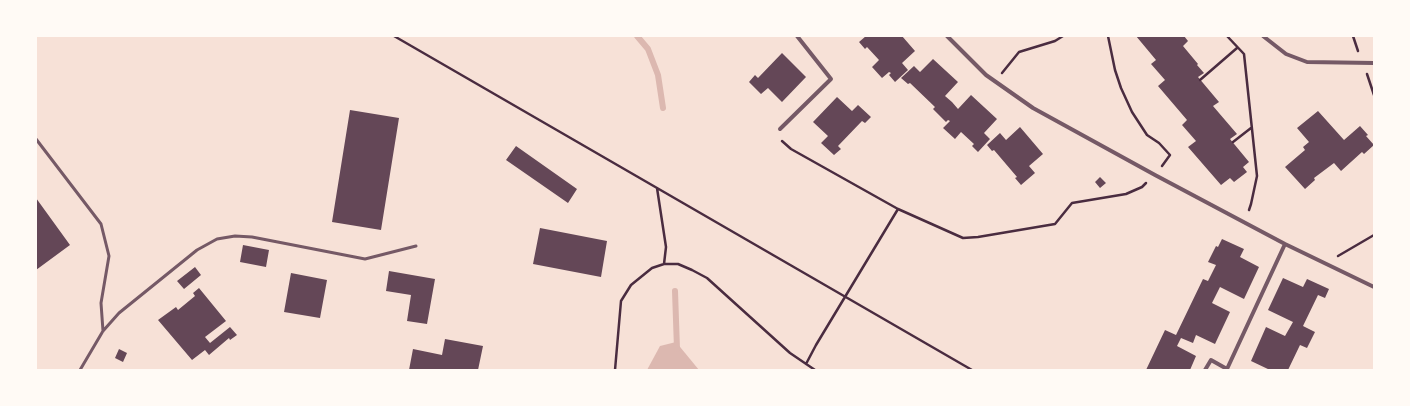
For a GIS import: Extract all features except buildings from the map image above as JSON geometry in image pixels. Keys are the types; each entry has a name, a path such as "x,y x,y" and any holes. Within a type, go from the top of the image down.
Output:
{"street":[{"path":"780,129 831,79 797,36"},
{"path":"947,36 986,74 1033,108 1155,176 1285,244 1374,287"},
{"path":"1263,36 1286,54 1308,62 1374,63"},
{"path":"1205,370 1211,360 1229,369 1285,244"}],"lane":[{"path":"36,139 101,224 109,256 101,303 103,331"},
{"path":"80,370 103,331 119,313 197,250 217,239 235,236 252,237 365,259 416,246"}],"path":[{"path":"394,36 972,370"},
{"path":"996,81 1019,52 1043,46 1063,36"},
{"path":"780,129 780,140 791,149 898,209 963,238 978,237 1055,224 1072,203 1126,194 1142,187 1155,176 1170,155 1159,143 1147,135 1132,112 1117,76 1108,36"},
{"path":"1227,36 1244,54 1257,176 1251,204 1244,222"},
{"path":"1200,80 1237,48"},
{"path":"1233,142 1252,128"},
{"path":"657,188 666,247 664,264"},
{"path":"806,364 898,209"},
{"path":"1326,264 1374,235"},
{"path":"615,370 621,301 631,285 652,268 664,264 678,264 707,278 790,354 815,370"}],"shaded area":[{"path":"676,342 699,370 647,370 660,346"}],"waterway":[{"path":"637,36 648,49 658,75 663,108"},
{"path":"675,291 677,349"}]}
